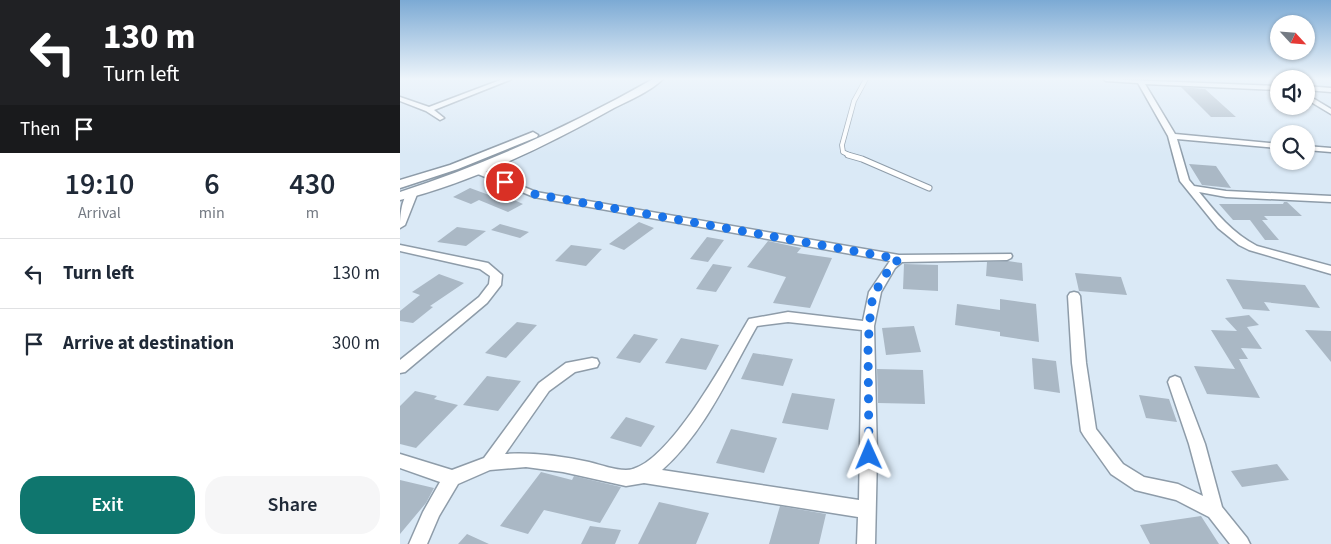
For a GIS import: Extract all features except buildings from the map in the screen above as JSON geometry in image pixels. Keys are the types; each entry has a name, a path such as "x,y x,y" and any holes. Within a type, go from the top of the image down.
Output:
{"main road":[{"path":"400,184 454,167 539,133 595,104"},
{"path":"400,196 476,170 548,140 615,104"}],"street":[{"path":"416,104 429,109 440,118"},
{"path":"429,109 441,104"},
{"path":"1154,104 1172,136 1180,167 1186,181 1222,226 1243,243 1253,248 1331,270"},
{"path":"1319,104 1331,112"},
{"path":"1172,136 1270,145"},
{"path":"1315,149 1331,150"},
{"path":"476,170 534,194 899,259 1007,256"},
{"path":"1192,188 1232,194 1331,199"},
{"path":"400,225 413,192"},
{"path":"400,248 484,266 496,275 495,286 483,300 400,368"},
{"path":"866,544 869,455 868,326 875,292 891,266 899,259"},
{"path":"1074,296 1079,363 1089,431 1117,469 1141,484 1178,492 1215,511"},
{"path":"644,475 666,456 699,415 752,322 788,317 868,326"},
{"path":"490,463 544,387 571,367 592,363"},
{"path":"1174,382 1196,444 1215,511 1241,544"},
{"path":"418,544 427,519 441,493 452,478 490,463 526,460 563,464 626,478 644,475 866,510"},
{"path":"400,461 452,478"}],"lane":[{"path":"853,104 842,145 843,152 929,188"}],"route":[{"path":"505,182 534,194 659,214 899,259 891,266 875,292 871,305 868,326 869,455"}]}
